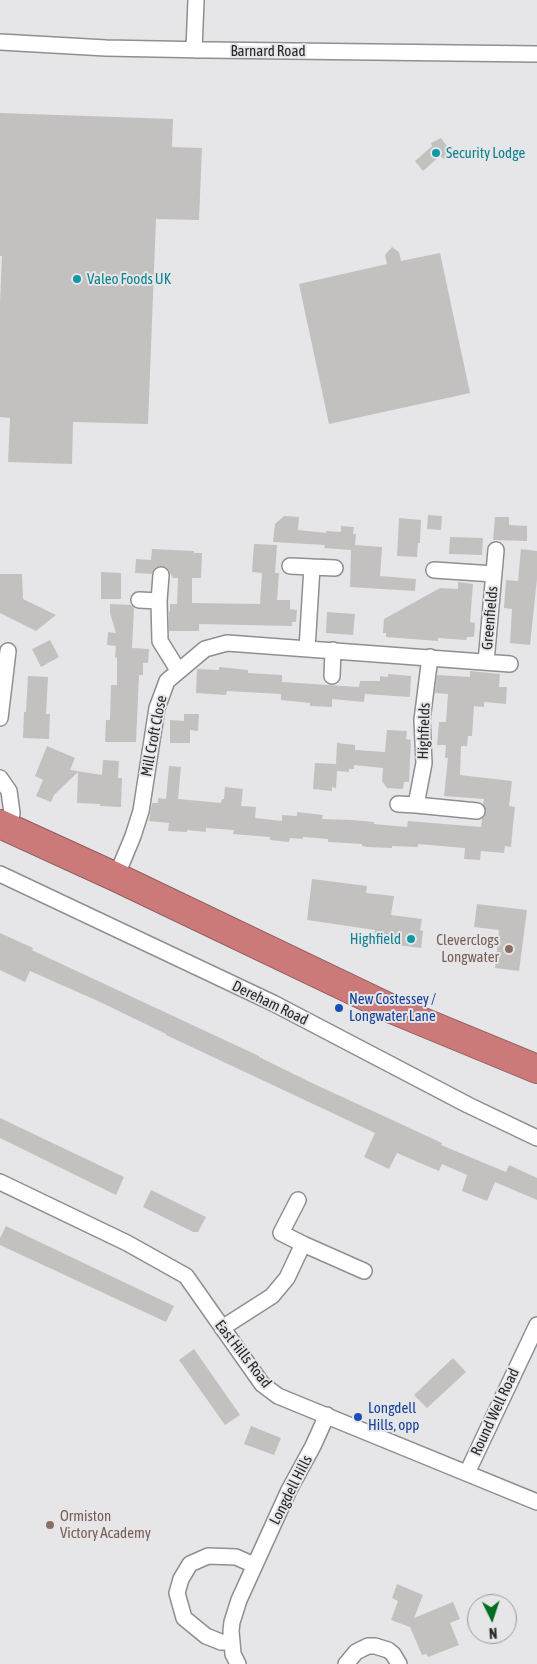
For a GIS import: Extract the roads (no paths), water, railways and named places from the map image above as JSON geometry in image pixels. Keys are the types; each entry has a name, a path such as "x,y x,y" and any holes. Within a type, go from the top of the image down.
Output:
{"highway":[{"path":"4,826 116,877 394,1010 537,1069"}],"street":[{"path":"194,50 196,0"},
{"name":"Barnard Road","path":"0,42 106,48 194,50 537,54"},
{"name":"Greenfields","path":"486,662 496,550"},
{"path":"290,566 335,568"},
{"path":"307,649 312,567"},
{"name":"Greenfields","path":"434,570 494,574"},
{"path":"161,575 159,601 160,641 178,670"},
{"path":"139,600 159,601"},
{"name":"Mill Croft Close","path":"116,877 133,836 140,811 157,708 167,680 205,649 227,643 510,664"},
{"path":"332,676 333,650"},
{"path":"0,718 8,651"},
{"name":"Highfields","path":"416,805 424,763 422,720 430,657"},
{"path":"0,778 9,791 12,813 4,826"},
{"path":"398,804 477,810"},
{"name":"Dereham Road","path":"0,874 273,1003 468,1105 537,1138"},
{"name":"East Hills Road","path":"0,1182 127,1243 186,1276 262,1384 278,1396 537,1502"},
{"path":"298,1200 281,1234 364,1271"},
{"path":"222,1328 272,1296 287,1278 303,1244"},
{"name":"Round Well Road","path":"467,1473 537,1325"},
{"name":"Longdell Hills","path":"238,1664 233,1654 232,1622 238,1600 289,1490 313,1446 327,1415"},
{"path":"232,1642 221,1642 206,1636 184,1618 178,1593 181,1579 190,1564 208,1556 236,1557 254,1565"},
{"path":"346,1664 356,1652 368,1646 388,1650 399,1664"}],"place":[{"name":"Security Lodge","path":"436,153"},
{"name":"Valeo Foods UK","path":"77,279"},
{"name":"Highfield","path":"411,939"},
{"name":"Cleverclogs Longwater","path":"509,949"},
{"name":"New Costessey / Longwater Lane","path":"339,1008"},
{"name":"Longdell Hills, opp","path":"358,1417"},
{"name":"Ormiston Victory Academy","path":"50,1525"}]}
